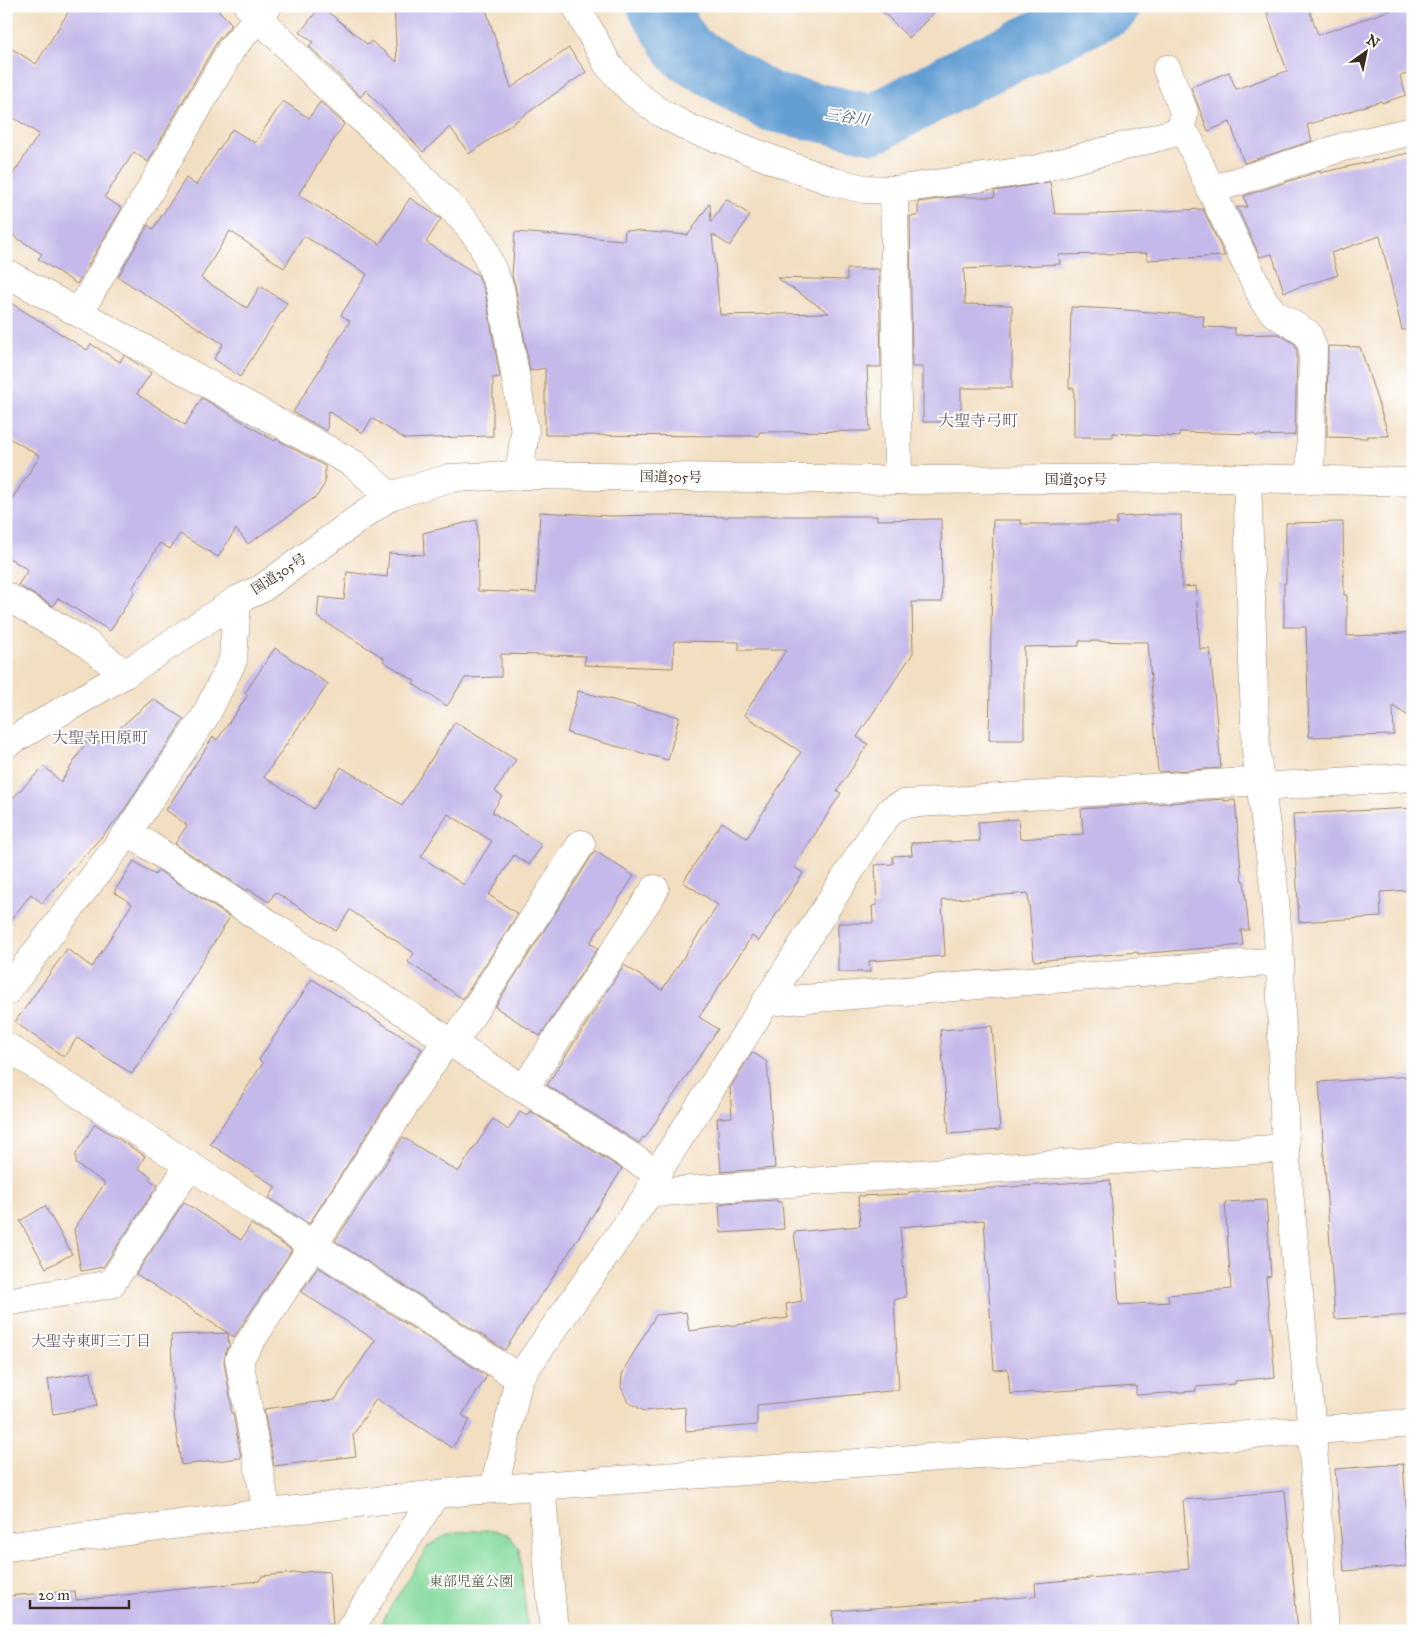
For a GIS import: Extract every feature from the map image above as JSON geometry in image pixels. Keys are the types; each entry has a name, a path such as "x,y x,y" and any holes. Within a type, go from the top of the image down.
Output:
{"main road":[{"path":"576,6 608,64 633,92 661,113 693,130 834,182 864,189 894,190 1038,169 1181,132"},
{"path":"79,313 232,48 258,10 322,82 400,154 466,223 481,242 500,288 524,432 519,475"},
{"path":"1167,69 1184,112 1181,132"},
{"path":"1211,190 1343,147 1413,131"},
{"path":"1181,132 1188,138 1264,301 1274,313 1308,334 1313,348 1310,480"},
{"path":"894,190 898,480"},
{"path":"6,273 354,464 390,496"},
{"name":"国道305号","path":"6,744 125,674 237,600 261,589 390,496 449,478 519,475 898,480 1247,478 1413,482"},
{"path":"1247,478 1256,752 1273,878 1280,961 1285,1148 1312,1431 1325,1631"},
{"path":"6,596 86,643 125,674"},
{"path":"6,992 128,832 206,715 233,660 237,600"},
{"path":"494,1489 519,1378 653,1183 766,1002 882,821 891,810 904,804 1413,777"},
{"path":"128,832 524,1089 653,1183 1285,1148"},
{"path":"267,1513 239,1359 581,844"},
{"path":"524,1089 655,889"},
{"path":"766,1002 1280,961"},
{"path":"6,1046 519,1378"},
{"path":"6,1302 111,1284 189,1166"},
{"path":"6,1547 267,1513 494,1489 1413,1423"},
{"path":"541,1486 554,1631"},
{"path":"349,1631 435,1495"}],"green space":[{"name":"東部児童公園","path":"495,1530 509,1535 519,1548 528,1631 376,1631 428,1546 456,1532"}],"building":[{"path":"72,6 214,6 232,24 218,40 148,162 134,152 105,196 105,198 122,208 77,284 38,259 42,254 6,231 6,185 39,134 6,113 6,45 36,64"},
{"path":"321,6 368,45 371,41 397,62 394,6 485,6 511,88 569,48 586,72 469,154 450,127 423,152 366,90 361,97 309,46 313,42 300,32"},
{"path":"877,6 941,6 909,38"},
{"path":"1287,6 1308,6 1318,35 1402,6 1413,6 1413,72 1400,76 1406,95 1382,103 1381,101 1307,125 1312,141 1244,163 1230,122 1208,131 1191,87 1229,72 1236,89 1287,71 1267,13"},
{"path":"283,101 309,118 320,102 344,124 298,195 380,244 410,198 441,219 426,242 478,275 485,292 500,377 493,378 493,436 405,439 372,418 363,433 328,411 327,431 293,412 350,321 341,315 367,274 304,236 284,268 230,231 201,278 247,308 260,286 287,303 240,377 214,359 223,344 118,277 148,225 153,229 186,178 196,185 232,129 255,143"},
{"path":"1413,152 1413,329 1402,330 1380,236 1331,253 1338,275 1284,292 1272,254 1260,257 1237,207 1247,207 1244,196 1320,171 1320,173"},
{"path":"1050,182 1055,214 1106,214 1203,209 1225,256 1147,260 1147,253 1059,255 1060,264 964,269 965,304 1012,305 1012,388 961,388 961,422 923,422 923,367 912,367 910,216 918,216 918,202 953,197 995,197 994,191"},
{"path":"726,199 750,215 730,246 712,234 720,315 829,313 777,278 847,280 847,269 879,269 881,367 867,367 870,431 759,432 759,436 545,435 545,368 530,371 512,276 515,232 624,240 625,230 688,235 710,203 711,222"},
{"path":"6,300 87,350 91,344 120,362 124,355 151,373 137,394 185,425 202,398 275,441 276,439 325,466 325,483 317,496 248,544 236,529 218,557 180,534 170,549 160,543 132,589 135,591 110,631 58,598 53,606 18,585 28,570 6,556 6,508 40,456 6,436"},
{"path":"1071,307 1204,316 1203,327 1235,328 1235,335 1279,334 1295,344 1297,351 1295,435 1256,436 1254,434 1179,432 1179,437 1113,433 1113,437 1074,437 1074,388 1069,388"},
{"path":"1328,346 1360,347 1389,436 1367,436 1367,438 1327,437"},
{"path":"540,512 610,516 877,516 877,520 941,519 942,602 912,602 913,653 857,737 868,744 837,791 841,793 794,867 803,873 759,941 752,936 699,1017 718,1029 645,1138 643,1137 639,1143 547,1085 624,965 662,990 718,905 683,882 722,822 747,838 801,752 744,715 786,650 739,650 739,642 674,641 673,668 584,665 586,656 501,654 501,677 465,678 447,706 413,684 415,681 383,661 384,658 317,617 319,597 344,600 347,572 387,577 389,553 424,555 423,533 477,520 478,591 536,593"},
{"path":"1181,515 1182,587 1196,586 1200,649 1210,649 1221,768 1158,772 1148,642 1079,641 1079,646 1024,647 1024,740 989,740 993,520 1021,520 1021,524 1117,524 1117,517"},
{"path":"1343,522 1344,595 1347,595 1347,636 1413,632 1413,719 1393,706 1394,735 1309,737 1306,627 1284,627 1286,523"},
{"path":"275,648 328,684 264,777 314,809 341,767 402,805 455,722 516,760 495,791 502,796 492,812 542,845 529,865 514,855 489,895 518,914 463,999 408,962 414,953 350,910 336,931 275,892 269,902 248,889 247,891 175,844 187,825 166,810 213,737 217,740 248,695 245,693","holes":["448,814 492,841 464,885 421,857"]},
{"path":"578,691 679,717 668,760 567,733"},
{"path":"153,699 184,719 120,816 42,903 31,894 6,926 6,805 44,766 61,782 90,736 101,744"},
{"path":"1224,799 1224,801 1235,800 1242,881 1244,881 1249,930 1241,930 1243,945 1034,961 1028,893 942,900 945,956 869,961 870,972 838,972 838,923 873,923 872,906 877,905 875,865 893,864 893,856 912,855 911,843 980,841 978,822 1018,819 1020,839 1083,834 1081,809"},
{"path":"1413,808 1413,890 1380,892 1381,917 1299,922 1293,814"},
{"path":"595,851 634,876 590,943 598,948 540,1036 495,1007"},
{"path":"134,861 155,875 158,870 230,917 132,1074 77,1038 64,1057 15,1022 67,949 92,967 132,904 114,892"},
{"path":"312,979 422,1049 309,1224 269,1198 276,1187 210,1144 263,1063 259,1060"},
{"path":"992,1026 1000,1130 949,1134 940,1030"},
{"path":"752,1052 767,1062 775,1168 721,1172 717,1118 732,1117 730,1088"},
{"path":"1413,1076 1413,1315 1335,1319 1319,1082"},
{"path":"530,1111 622,1169 505,1350 335,1241 403,1137 458,1172 493,1119 508,1130 520,1112 527,1116"},
{"path":"95,1124 145,1156 138,1168 151,1177 149,1180 158,1185 103,1267 81,1271 74,1229 105,1183 76,1164 76,1154"},
{"path":"1110,1180 1119,1305 1169,1302 1168,1295 1231,1289 1225,1202 1266,1200 1271,1276 1266,1277 1275,1377 1235,1381 1235,1384 1196,1387 1196,1391 1136,1395 1136,1386 1010,1394 1008,1369 994,1370 984,1220 900,1227 906,1297 894,1300 899,1390 757,1405 757,1425 686,1431 685,1407 644,1411 628,1402 621,1387 622,1375 627,1364 656,1315 686,1312 689,1331 788,1318 786,1304 802,1301 794,1232 860,1226 858,1196"},
{"path":"777,1200 777,1202 782,1202 784,1229 721,1233 719,1205 723,1205 723,1203"},
{"path":"184,1202 241,1240 251,1224 292,1250 234,1337 136,1274"},
{"path":"45,1206 72,1254 46,1268 20,1221"},
{"path":"318,1267 487,1376 462,1415 470,1420 452,1448 376,1399 353,1435 356,1456 274,1466 264,1409 335,1400 375,1340 301,1292"},
{"path":"228,1333 229,1346 224,1362 231,1413 233,1413 241,1458 181,1465 174,1413 171,1335"},
{"path":"91,1372 97,1406 53,1414 48,1379"},
{"path":"1403,1464 1408,1529 1404,1529 1407,1566 1344,1571 1335,1469"},
{"path":"1285,1491 1298,1631 834,1631 833,1611 1036,1596 1035,1583 1189,1569 1183,1500"},
{"path":"316,1571 329,1572 333,1624 315,1626 315,1631 6,1631 6,1596 75,1591 76,1600 259,1581 262,1576"}],"waterway":[{"name":"三谷川","path":"657,6 685,51 770,102 873,124 971,72 1111,6"}],"district":[{"name":"大聖寺弓町","path":"978,420"},
{"name":"大聖寺田原町","path":"100,737"},
{"name":"大聖寺東町三丁目","path":"91,1341"}]}
